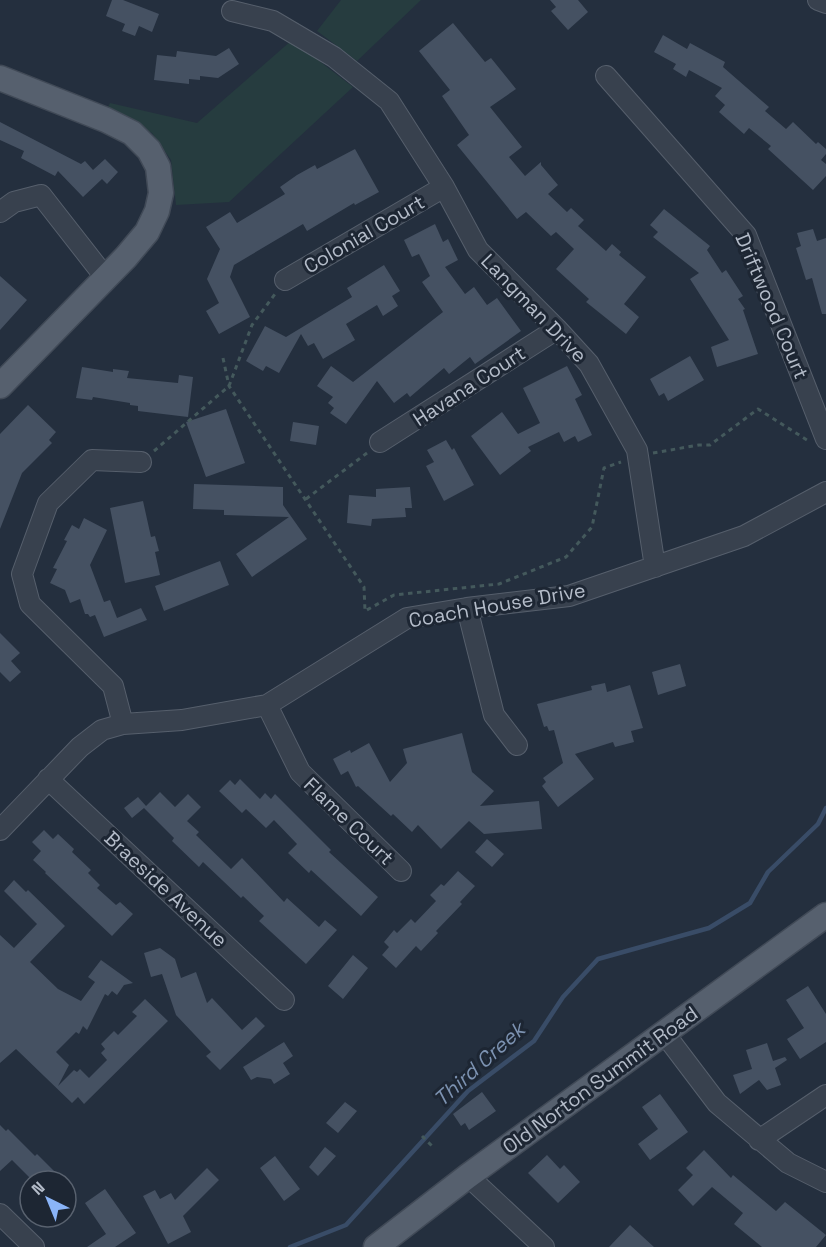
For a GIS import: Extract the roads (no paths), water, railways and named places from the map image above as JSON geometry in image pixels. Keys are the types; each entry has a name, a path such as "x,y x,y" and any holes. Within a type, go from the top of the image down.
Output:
{"main road":[{"path":"0,78 106,120 132,133 149,150 159,170 161,193 157,212 147,232 0,386"},
{"name":"Old Norton Summit Road","path":"376,1247 468,1176 826,915"}],"street":[{"path":"819,0 826,3"},
{"name":"Langman Drive","path":"232,11 273,21 334,57 388,101 444,187 478,250 589,364 637,450 655,567"},
{"name":"Driftwood Court","path":"606,76 746,235 821,440"},
{"name":"Colonial Court","path":"285,280 444,187"},
{"path":"0,212 14,202 41,195 105,277"},
{"name":"Havana Court","path":"380,442 557,329"},
{"path":"123,724 113,686 30,604 22,574 48,503 92,460 141,462"},
{"name":"Coach House Drive","path":"0,830 80,747 102,730 123,724 182,720 267,705 406,618 466,608 569,596 744,536 826,492"},
{"path":"466,608 494,715 517,745"},
{"name":"Flame Court","path":"267,705 300,772 401,871"},
{"name":"Braeside Avenue","path":"48,779 284,1000"},
{"path":"664,1033 717,1103 788,1163 826,1182"},
{"path":"759,1140 826,1095"},
{"path":"468,1176 544,1247"},
{"path":"0,1214 34,1247"}],"waterway":[{"name":"Third Creek","path":"290,1247 346,1225 468,1091 534,1041 563,997 598,959 709,928 750,903 768,872 818,824 826,808"}]}
